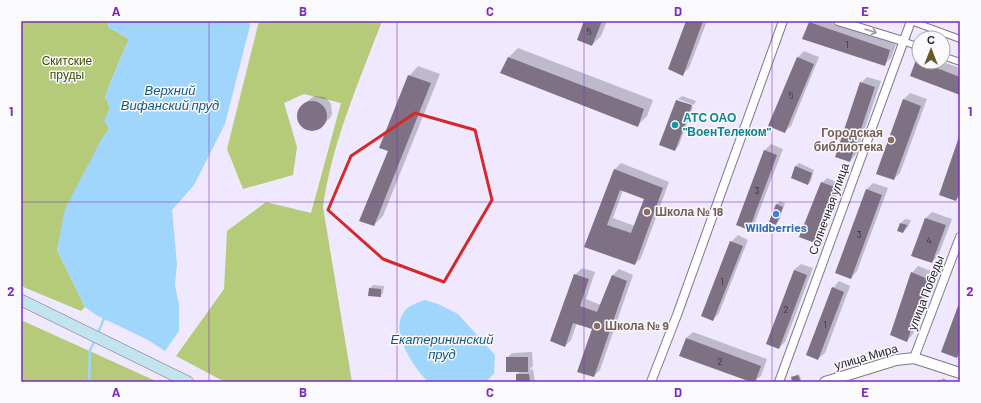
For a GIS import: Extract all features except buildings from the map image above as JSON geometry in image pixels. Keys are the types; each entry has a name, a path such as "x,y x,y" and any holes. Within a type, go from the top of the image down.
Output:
{"main road":[{"path":"21,300 188,382"}],"street":[{"path":"651,382 677,315 783,21"},
{"path":"838,21 911,44"},
{"path":"911,21 960,39"},
{"name":"Солнечная улица","path":"779,382 911,21"},
{"name":"улица Победы","path":"914,358 960,237"},
{"name":"улица Мира","path":"825,382 896,360 914,358 960,374"}],"highlighted area":[{"path":"415,113 475,130 492,200 444,282 383,259 328,210 351,156"}],"green space":[{"name":"Скитские пруды","path":"21,21 109,21 108,27 129,39 105,97 110,107 105,121 109,129 101,141 57,250 85,307 81,311 21,286"},
{"path":"259,21 382,21 347,112 333,159 323,207 352,382 225,382 176,356 224,289 227,231 266,202 311,213 341,103 304,94 284,103 297,147 293,175 243,189 227,149"},
{"path":"21,320 158,382 21,382"}],"water":[{"name":"Верхний Вифанский пруд","path":"109,21 249,21 250,26 225,124 194,185 172,210 177,264 175,285 179,305 179,331 165,351 148,340 96,315 85,307 57,250 65,209 101,140 109,129 104,121 110,107 105,97 129,39 108,27"},
{"name":"Екатерининский пруд","path":"425,300 438,304 458,314 495,355 494,374 485,382 428,382 416,368 401,339 399,329 400,320 404,312 413,304"}],"waterway":[{"path":"98,333 105,316"},
{"path":"89,382 90,350 95,340"}],"place":[{"name":"АТС ОАО \"ВоенТелеком\"","path":"675,125"},
{"name":"Городская библиотека","path":"891,140"},
{"name":"Школа № 18","path":"647,212"},
{"name":"Wildberries","path":"776,214"},
{"name":"Школа № 9","path":"597,326"}]}
